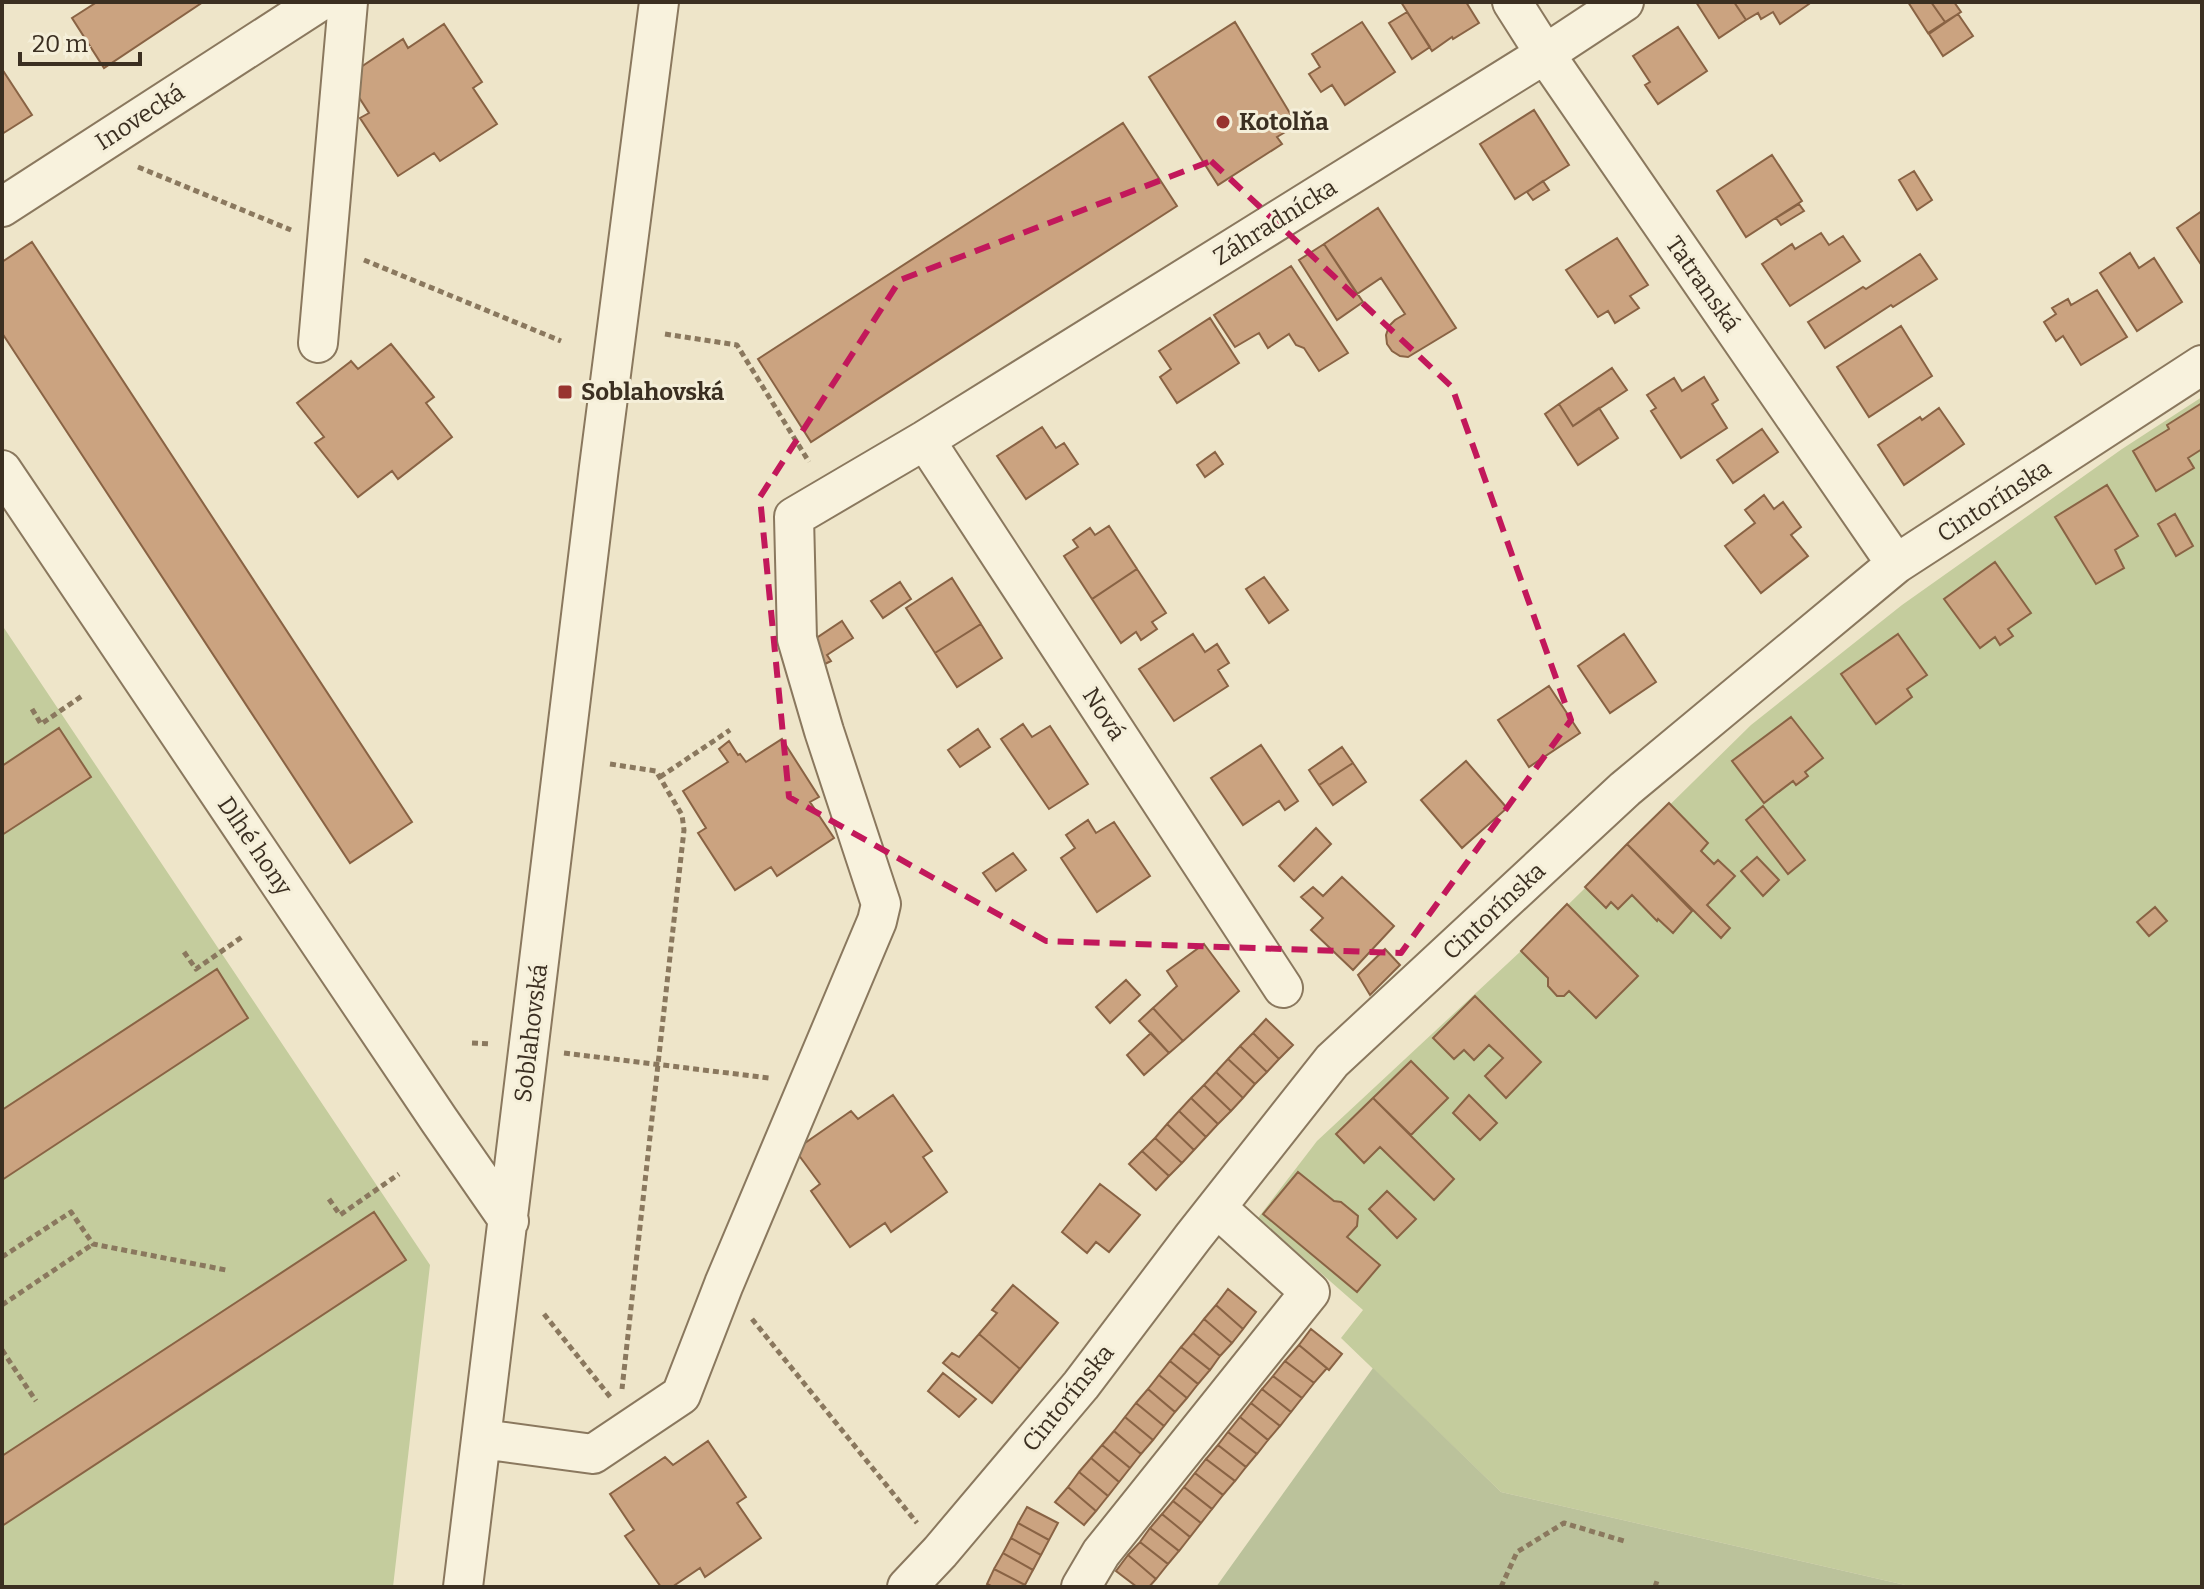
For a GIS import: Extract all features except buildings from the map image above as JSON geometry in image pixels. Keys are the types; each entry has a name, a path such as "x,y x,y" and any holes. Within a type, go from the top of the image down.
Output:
{"street":[{"name":"Inovecká","path":"2,207 319,2"},
{"path":"318,343 348,2"},
{"name":"Soblahovská","path":"463,1587 599,467 659,2"},
{"name":"Tatranská","path":"1512,2 1896,564"},
{"name":"Záhradnícka","path":"809,1083 877,921 881,904 797,639 794,517 925,440 1624,2"},
{"name":"Cintorínska","path":"907,1587 1081,1385 1332,1061 1625,789 1896,564 2202,365"},
{"name":"Nová","path":"925,440 1283,988"},
{"name":"Dlhé hony","path":"2,470 509,1221"},
{"path":"482,1439 593,1454 625,1418 681,1395 809,1083"},
{"path":"1081,1587 1101,1553 1310,1292 1217,1208"}],"path":[{"path":"665,334 737,345 829,497"},
{"path":"32,709 41,724 82,696"},
{"path":"660,777 730,730"},
{"path":"610,764 656,771 682,815 684,830 656,1064 625,1418"},
{"path":"184,952 196,969 242,937"},
{"path":"472,1043 493,1044"},
{"path":"551,1051 809,1083"},
{"path":"329,1199 340,1215 399,1174"},
{"path":"2,1257 71,1212 93,1244 226,1270"},
{"path":"2,1305 93,1244"},
{"path":"724,1284 940,1552"},
{"path":"544,1314 625,1418"},
{"path":"2,1350 36,1401"},
{"path":"1501,1587 1517,1552 1564,1523 1624,1541"}],"highlighted area":[{"path":"1211,161 1452,387 1571,720 1401,953 1046,941 789,797 760,497 900,280"}],"green space":[{"path":"2202,397 2202,1587 1914,1587 1501,1492 1341,1338 1363,1310 1258,1218 1317,1141 1521,951 1751,725 1902,605 2122,449"},
{"path":"2,625 430,1265 393,1587 2,1587"},
{"path":"1373,1368 1501,1492 1914,1587 1216,1587"}],"place":[{"name":"Kotolňa","path":"1223,122"},
{"name":"Soblahovská","path":"565,392"}]}
